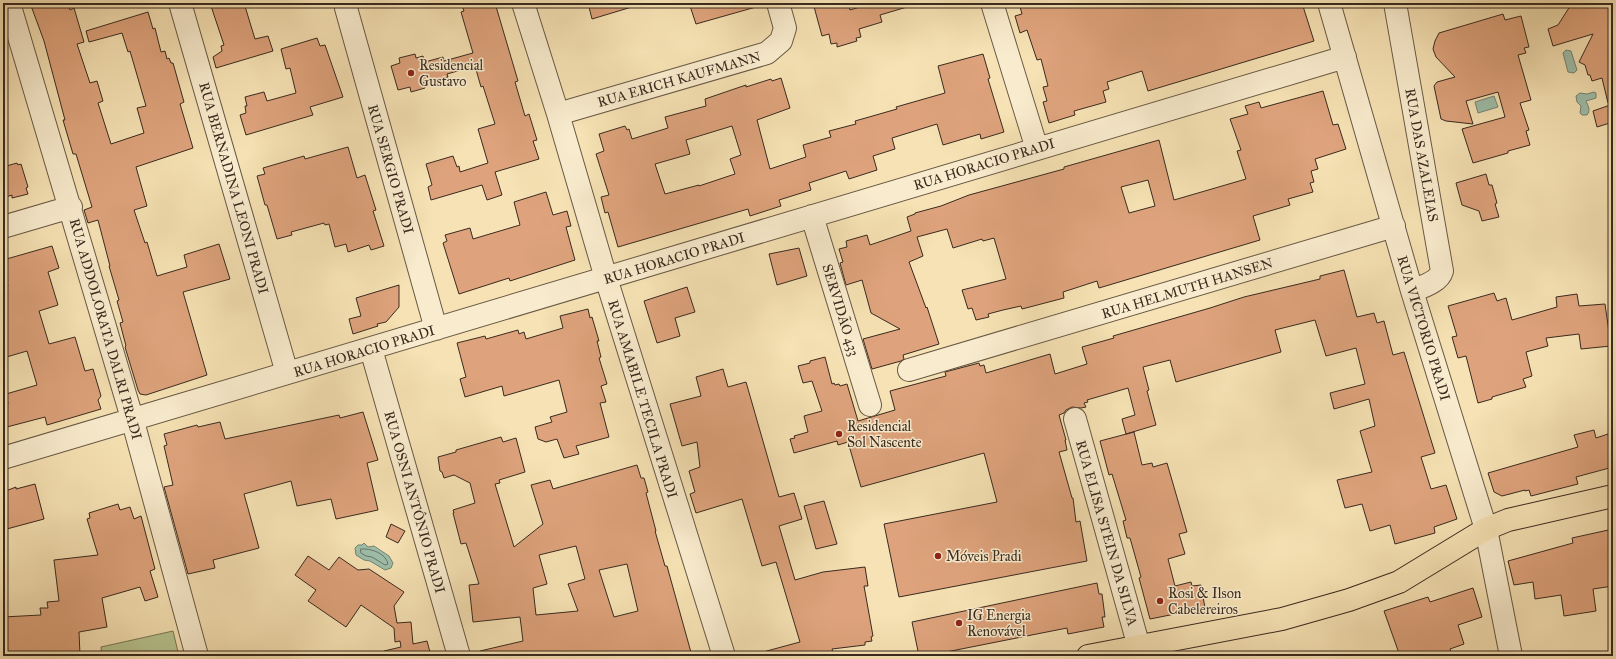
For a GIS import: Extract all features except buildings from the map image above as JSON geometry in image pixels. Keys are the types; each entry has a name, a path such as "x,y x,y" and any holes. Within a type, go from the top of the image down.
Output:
{"main road":[{"path":"1088,656 1282,618 1349,600 1400,582 1486,529 1518,517 1613,496"}],"street":[{"name":"RUA ADDOLORATA DALRI PRADI","path":"9,3 71,207 132,418 197,656"},
{"name":"RUA BERNADINA LEONI PRADI","path":"180,3 287,373"},
{"name":"RUA AMABILE TECILA PRADI","path":"523,3 558,114 606,278 724,656"},
{"name":"RUA ERICH KAUFMANN","path":"558,114 767,53 781,41 785,28 778,3"},
{"path":"992,3 1036,148"},
{"name":"RUA VICTORIO PRADI","path":"1329,3 1412,291 1486,529 1511,656"},
{"name":"RUA DAS AZALEIAS","path":"1395,3 1442,271 1441,276 1412,291"},
{"name":"RUA SERGIO PRADI","path":"346,8 436,329"},
{"name":"RUA HORACIO PRADI","path":"3,458 132,418 371,349 1036,148 1345,57"},
{"path":"3,227 71,207"},
{"path":"806,218 830,322"},
{"name":"SERVIDÃO 433","path":"806,218 870,405"},
{"name":"RUA HELMUTH HANSEN","path":"909,370 1394,226"},
{"name":"RUA OSNI ANTÔNIO PRADI","path":"371,349 459,656"},
{"name":"RUA ELISA STEIN DA SILVA","path":"1075,419 1139,647"}],"green space":[{"path":"173,631 179,656 102,656 101,647"}],"water":[{"path":"1566,50 1571,51 1577,70 1574,73 1568,72 1563,53"},
{"path":"1594,92 1596,93 1596,98 1586,101 1589,111 1587,115 1582,115 1580,113 1581,106 1577,102 1576,96 1580,93 1587,94"},
{"path":"1494,96 1498,107 1478,113 1475,102"},
{"path":"364,543 368,547 374,546 389,556 393,563 391,568 385,570 356,555 355,548"}],"place":[{"name":"Residencial Gustavo","path":"411,73"},
{"name":"Residencial Sol Nascente","path":"839,434"},
{"name":"Móveis Pradi","path":"938,556"},
{"name":"Rosi & Ilson Cabelereiros","path":"1160,601"},
{"name":"IG Energia Renovável","path":"959,623"}]}
